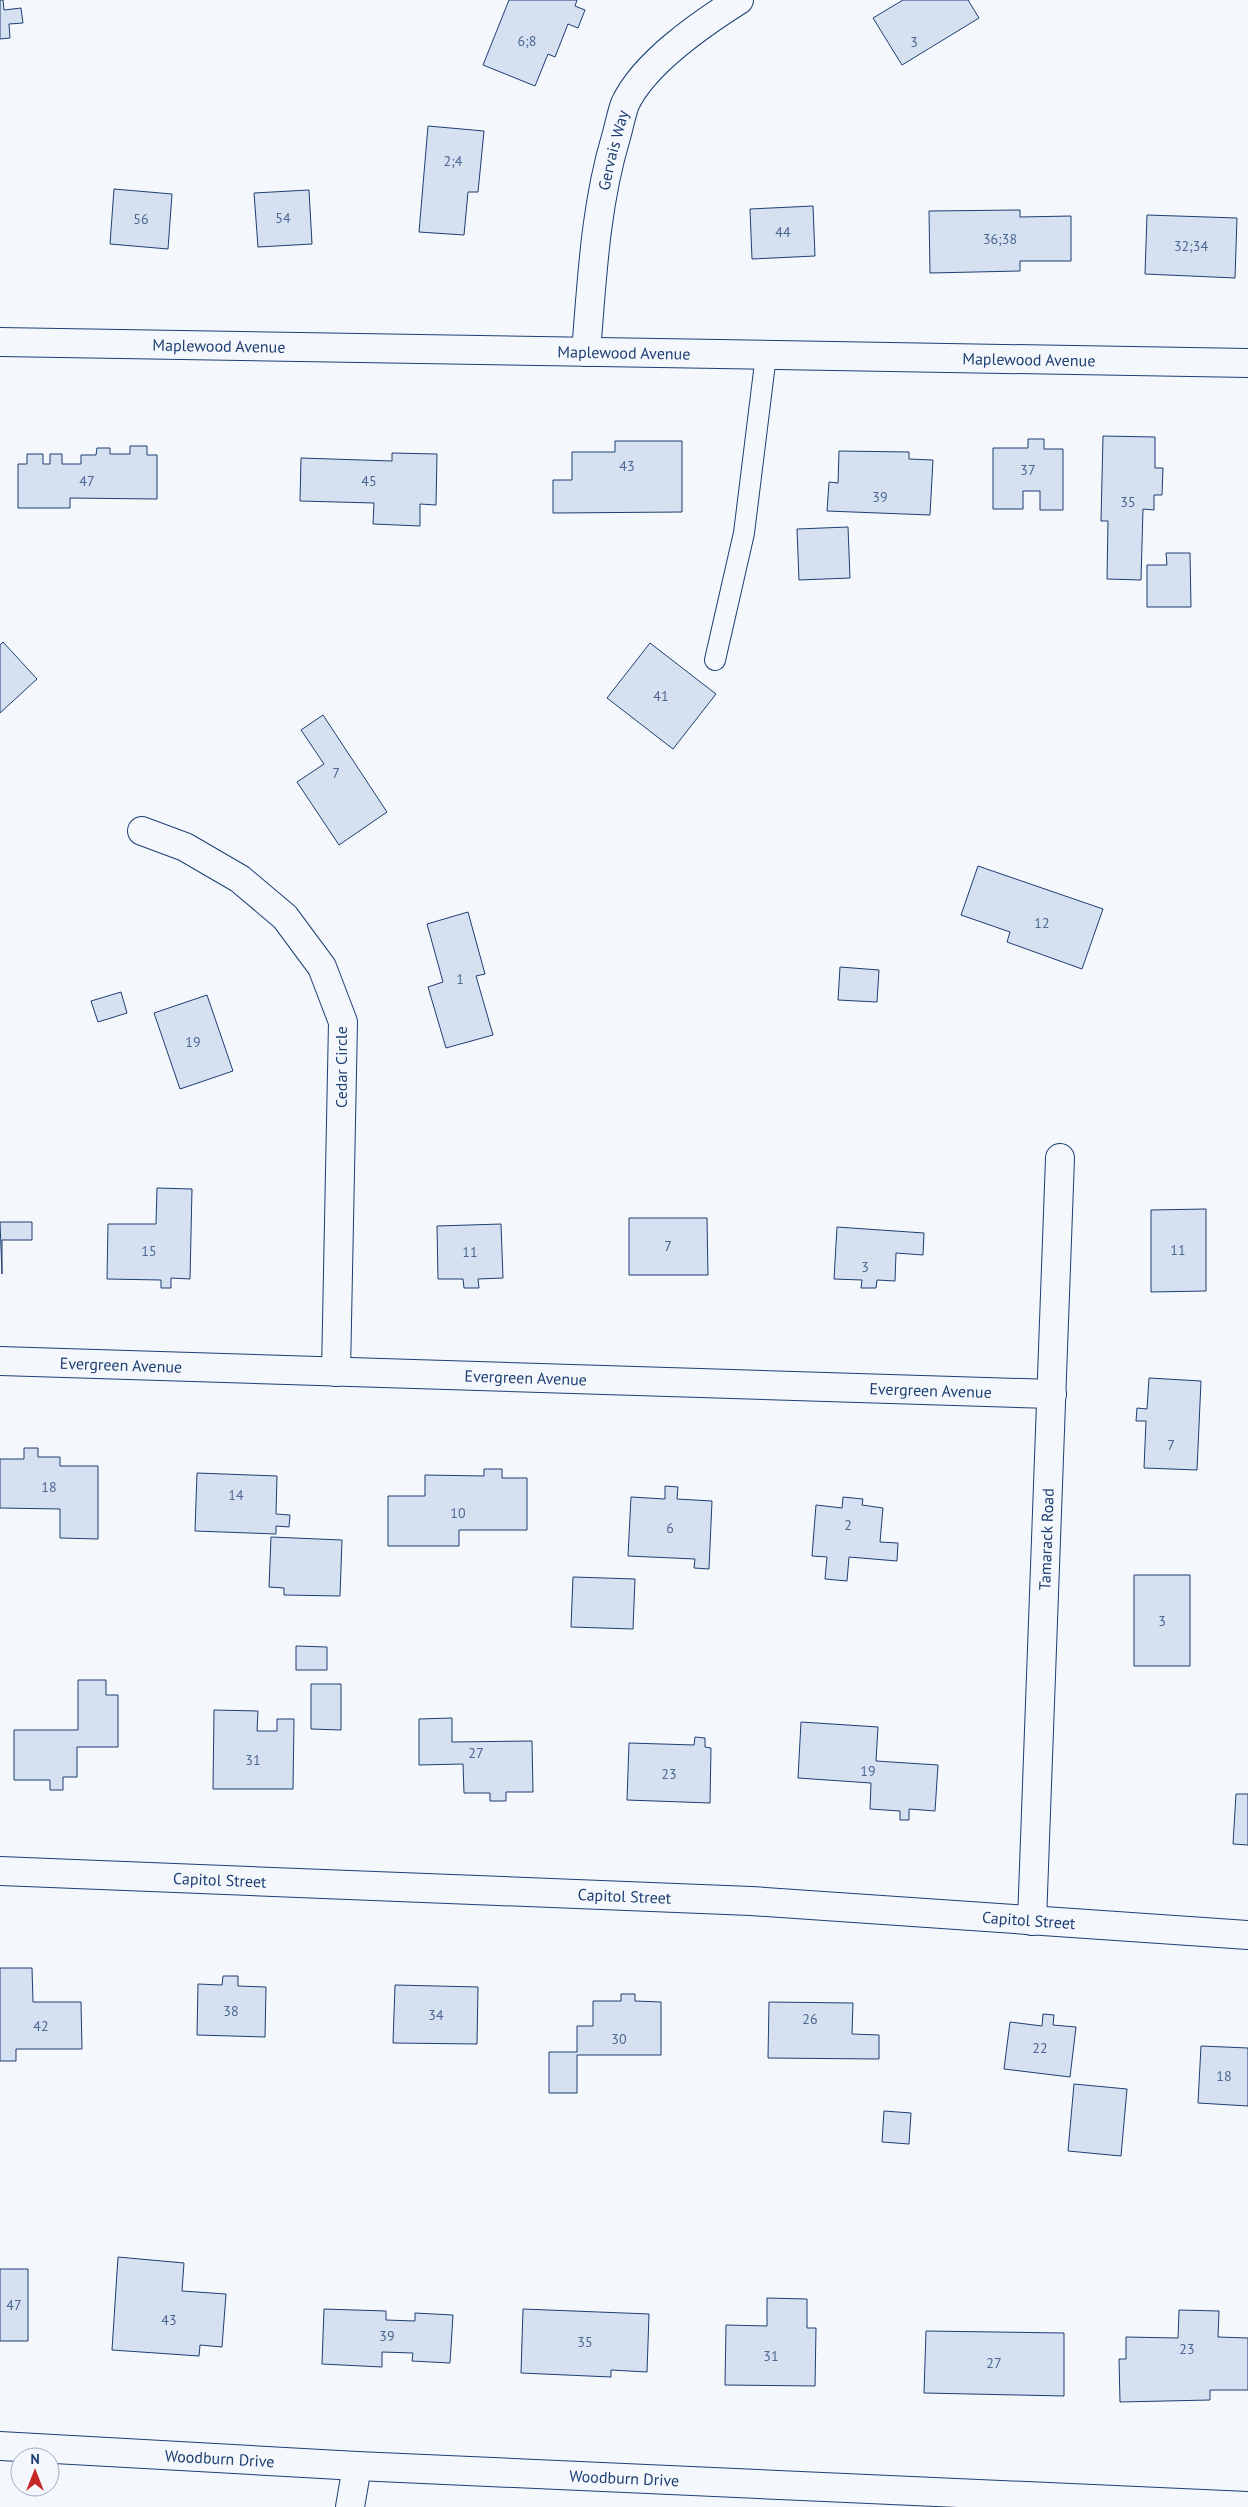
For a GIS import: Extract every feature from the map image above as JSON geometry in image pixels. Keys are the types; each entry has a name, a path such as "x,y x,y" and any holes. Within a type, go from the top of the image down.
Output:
{"street":[{"name":"Gervais Way","path":"586,352 596,244 605,180 625,104 650,68 701,24 739,0"},
{"name":"Maplewood Avenue","path":"0,342 1248,363"},
{"name":"Cedar Circle","path":"142,831 185,847 240,879 285,917 322,967 343,1022 336,1372"},
{"name":"Tamarack Road","path":"1032,1921 1060,1158"},
{"name":"Evergreen Avenue","path":"0,1361 1052,1394"},
{"name":"Capitol Street","path":"0,1871 751,1902 1248,1935"},
{"name":"Woodburn Drive","path":"0,2446 357,2466 1201,2506 1248,2506"},
{"path":"350,2507 357,2466"}],"lane":[{"path":"714,660 744,533 766,355"}],"building":[{"path":"0,0 3,0 4,10 21,8 23,23 9,24 10,38 0,39"},
{"path":"509,0 577,0 575,6 585,10 578,28 568,24 555,57 548,54 535,86 483,65"},
{"path":"903,0 968,0 979,18 902,65 873,18"},
{"path":"428,126 484,131 478,192 468,192 464,235 419,232"},
{"path":"114,189 172,194 168,249 110,244"},
{"path":"309,190 312,244 258,247 254,193"},
{"path":"813,206 815,256 752,259 750,209"},
{"path":"1020,210 1020,217 1071,216 1071,261 1020,261 1020,271 930,273 929,211"},
{"path":"1147,215 1237,218 1235,278 1145,274"},
{"path":"1103,436 1155,437 1155,468 1163,468 1162,495 1154,495 1154,510 1143,509 1141,580 1107,579 1108,521 1101,521"},
{"path":"1028,439 1044,439 1044,449 1063,449 1063,510 1040,510 1040,491 1023,491 1023,509 993,509 993,448 1028,448"},
{"path":"615,441 682,441 682,512 553,513 553,480 572,480 572,452 615,452"},
{"path":"130,446 147,446 147,455 157,455 157,499 70,498 70,508 18,508 18,464 27,464 27,454 43,454 43,464 50,464 50,454 62,454 62,464 81,464 81,455 96,455 97,448 110,448 110,454 130,454"},
{"path":"839,451 909,452 909,459 933,460 930,515 827,511 829,482 838,483"},
{"path":"392,453 437,454 436,505 420,504 420,526 373,524 374,503 300,501 301,458 392,461"},
{"path":"848,527 850,578 799,580 797,529"},
{"path":"1166,553 1190,553 1191,607 1147,607 1147,565 1167,565"},
{"path":"3,642 37,679 0,713 0,645"},
{"path":"650,643 716,694 673,749 607,698"},
{"path":"323,715 387,812 339,845 297,782 324,764 301,730"},
{"path":"978,866 1103,909 1082,969 1007,942 1010,932 961,915"},
{"path":"468,912 485,974 476,976 493,1035 446,1048 428,987 443,982 427,924"},
{"path":"840,967 879,970 877,1002 838,1000"},
{"path":"121,992 127,1013 98,1022 91,1001"},
{"path":"207,995 233,1071 180,1089 154,1013"},
{"path":"157,1188 192,1189 190,1279 171,1278 171,1288 161,1288 161,1280 107,1279 108,1224 156,1224"},
{"path":"1206,1209 1206,1291 1151,1292 1151,1210"},
{"path":"629,1218 707,1218 708,1275 629,1275"},
{"path":"0,1222 32,1222 32,1240 2,1240 2,1274"},
{"path":"501,1224 503,1278 478,1279 479,1288 464,1288 463,1279 438,1279 437,1226"},
{"path":"837,1227 924,1233 923,1255 896,1253 895,1281 877,1280 876,1288 861,1288 862,1280 834,1279"},
{"path":"1149,1378 1201,1381 1197,1470 1144,1468 1146,1421 1136,1421 1137,1408 1147,1409"},
{"path":"24,1448 38,1448 38,1457 60,1457 60,1466 98,1466 98,1539 60,1538 60,1509 0,1508 0,1459 24,1459"},
{"path":"484,1469 502,1469 502,1478 527,1478 527,1530 459,1530 459,1546 388,1546 388,1496 425,1496 425,1475 484,1476"},
{"path":"197,1473 277,1476 276,1514 290,1515 289,1527 276,1526 276,1534 195,1531"},
{"path":"665,1486 678,1487 677,1499 712,1501 709,1569 694,1568 695,1559 628,1556 631,1497 665,1499"},
{"path":"843,1497 863,1499 862,1505 883,1508 880,1542 898,1543 897,1561 849,1557 847,1581 825,1579 827,1557 812,1556 816,1505 842,1508"},
{"path":"271,1537 342,1540 340,1596 284,1595 284,1588 269,1587"},
{"path":"1134,1575 1190,1575 1190,1666 1134,1666"},
{"path":"573,1577 635,1579 633,1629 571,1627"},
{"path":"296,1646 327,1647 327,1670 296,1670"},
{"path":"78,1680 106,1680 106,1695 118,1695 118,1747 77,1747 77,1777 63,1777 63,1790 50,1790 50,1780 14,1780 14,1730 78,1730"},
{"path":"311,1684 341,1684 341,1730 311,1729"},
{"path":"214,1710 258,1711 257,1731 277,1731 277,1719 294,1719 293,1789 213,1789"},
{"path":"452,1718 452,1742 532,1741 533,1792 506,1792 506,1801 490,1801 490,1793 464,1793 463,1764 419,1765 419,1719"},
{"path":"801,1722 878,1727 876,1761 938,1765 935,1811 909,1809 909,1820 900,1820 900,1811 870,1809 871,1783 798,1778"},
{"path":"695,1737 705,1738 705,1747 711,1748 710,1803 627,1800 629,1743 694,1745"},
{"path":"1236,1794 1248,1794 1248,1845 1233,1844"},
{"path":"0,1968 32,1968 33,2002 81,2002 82,2049 16,2049 16,2061 0,2061"},
{"path":"223,1976 238,1976 238,1986 266,1987 265,2037 197,2035 198,1984 222,1985"},
{"path":"395,1985 478,1987 477,2044 393,2043"},
{"path":"621,1994 635,1994 635,2001 661,2002 661,2055 577,2055 577,2093 549,2093 549,2052 577,2052 577,2026 593,2026 593,2001 621,2001"},
{"path":"769,2002 853,2003 852,2034 879,2035 879,2059 768,2058"},
{"path":"1043,2014 1054,2015 1053,2025 1076,2027 1070,2077 1004,2069 1010,2022 1042,2026"},
{"path":"1201,2046 1248,2048 1248,2106 1198,2103"},
{"path":"1074,2084 1127,2089 1121,2156 1068,2151"},
{"path":"884,2111 911,2113 909,2144 882,2142"},
{"path":"118,2257 184,2263 182,2291 226,2294 222,2347 200,2345 199,2356 112,2350"},
{"path":"0,2269 28,2269 28,2341 0,2341"},
{"path":"767,2298 807,2299 807,2328 816,2328 815,2386 725,2385 726,2325 767,2326"},
{"path":"324,2309 386,2311 386,2320 415,2321 415,2313 453,2315 450,2363 412,2361 413,2353 382,2352 382,2367 322,2364"},
{"path":"523,2309 649,2314 647,2372 611,2370 611,2377 521,2373"},
{"path":"1179,2310 1219,2311 1218,2337 1248,2338 1248,2390 1210,2390 1210,2400 1120,2402 1119,2359 1126,2359 1126,2337 1178,2338"},
{"path":"926,2331 1064,2333 1064,2396 924,2393"}]}
